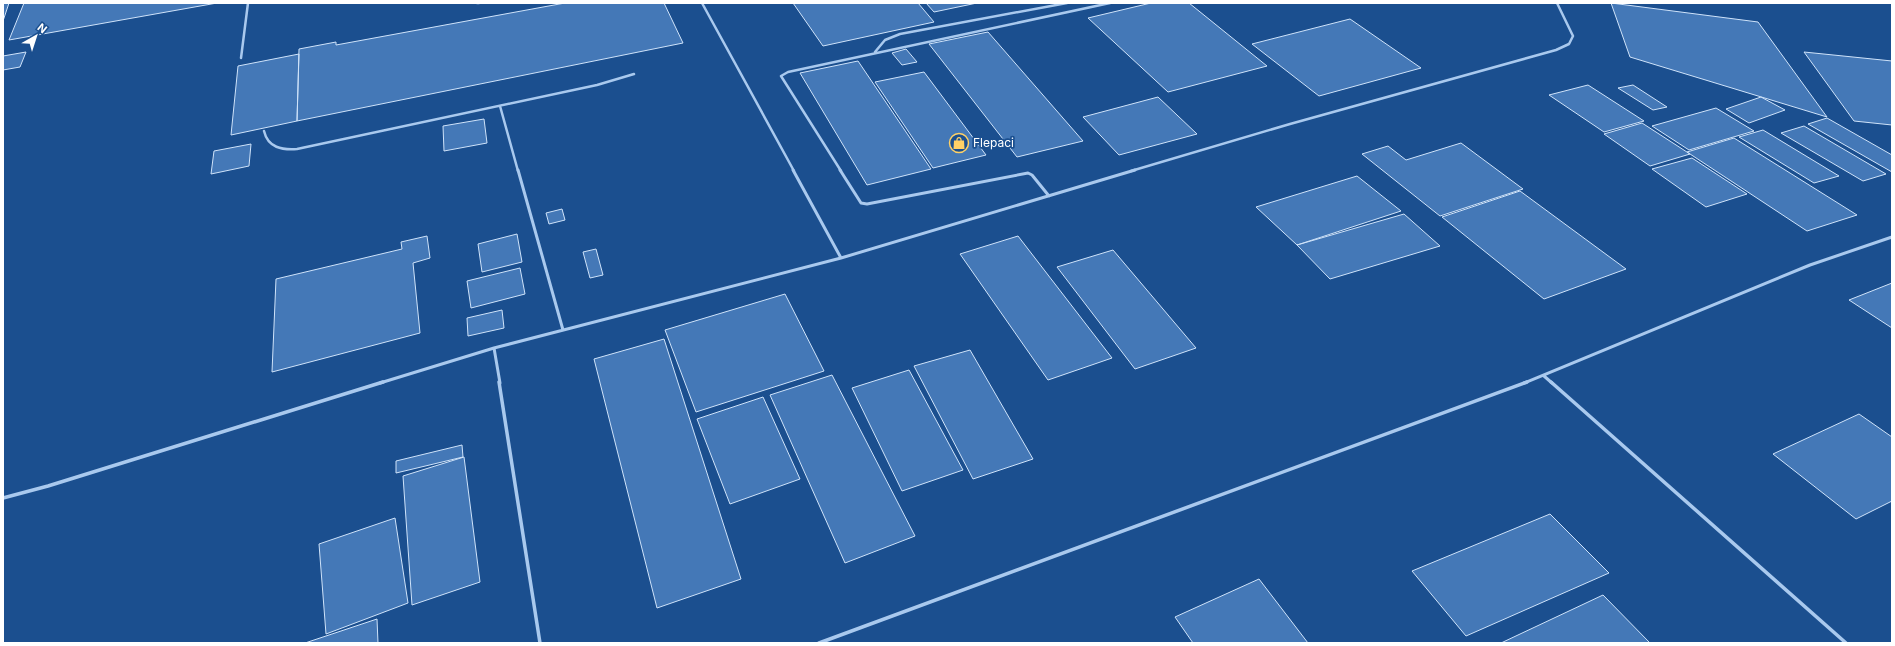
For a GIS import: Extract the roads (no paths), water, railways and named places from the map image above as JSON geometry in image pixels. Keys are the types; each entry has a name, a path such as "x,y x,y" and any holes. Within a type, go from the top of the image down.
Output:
{"lane":[{"path":"241,58 248,3"},
{"path":"702,3 841,258"},
{"path":"874,52 885,40 900,34 1067,3"},
{"path":"1048,196 1028,172 867,204 858,200 781,76 788,72 874,52 1110,3"},
{"path":"3,498 48,486 494,348 841,258 1290,124 1556,50 1569,44 1573,36 1557,3"},
{"path":"264,131 265,138 270,144 281,149 297,149 597,85 634,74"},
{"path":"500,106 563,330"},
{"path":"819,643 1544,376 1810,265 1892,237"},
{"path":"494,348 540,643"},
{"path":"1544,376 1846,643"}],"place":[{"name":"Flepaci","path":"959,143"}]}
